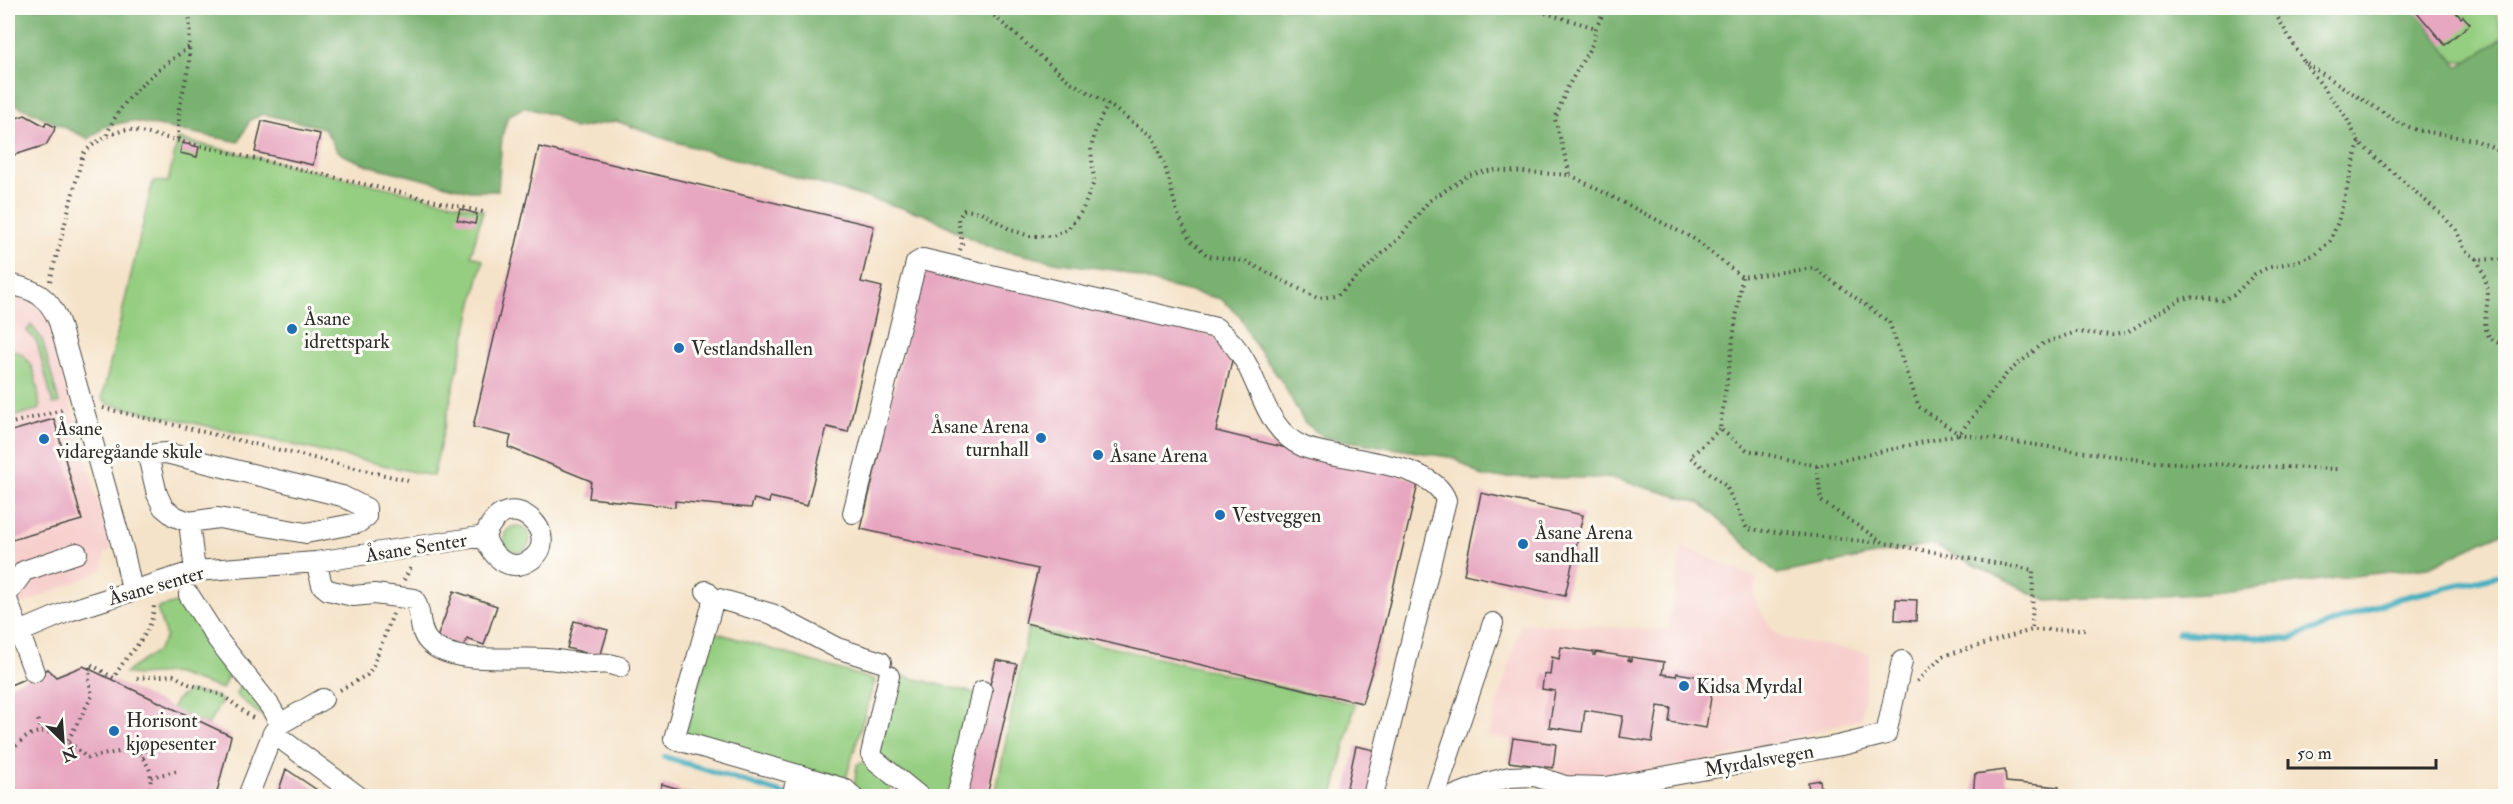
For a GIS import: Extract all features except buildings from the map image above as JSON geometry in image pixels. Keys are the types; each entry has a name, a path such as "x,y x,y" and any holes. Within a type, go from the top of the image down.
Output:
{"street":[{"path":"853,513 916,263 923,259 927,258 1216,328 1232,341 1247,363 1261,399 1283,433 1304,447 1414,473 1436,485 1446,500 1373,796"},
{"path":"8,284 37,291 49,301 59,322 121,542 132,590"},
{"path":"155,454 178,454 342,496 366,508 366,517 358,523 306,533 218,518 189,522 174,516 163,507 150,469 149,460 155,454"},
{"path":"189,522 195,571"},
{"name":"Åsane Senter","path":"347,558 485,536"},
{"path":"8,593 24,571 77,553"},
{"name":"Åsane senter","path":"13,635 69,611 195,571 347,558"},
{"path":"316,562 322,585 328,590 353,596 374,594 414,599 418,604 422,630 427,640 438,649 477,658 549,659 594,664 603,662 620,667"},
{"path":"852,796 845,789 795,786 674,739 697,632 712,606 709,594 772,614 837,648 885,669 871,754 875,760 919,796"},
{"path":"189,595 218,640 270,706 282,725 358,796"},
{"path":"8,602 13,635 34,672"},
{"path":"1437,796 1436,793 1493,622"},
{"name":"Myrdalsvegen","path":"1454,796 1510,777 1535,776 1565,786 1606,787 1842,745 1886,734 1902,662"},
{"path":"957,796 982,691"},
{"path":"248,796 282,725 323,699"}],"path":[{"path":"178,139 179,109 189,65 190,8"},
{"path":"985,8 1069,81 1108,104 1153,137 1166,170 1177,212 1190,240 1208,256 1245,261 1317,298 1337,296 1400,237 1429,201 1468,175 1493,170 1570,175 1694,239 1742,277 1814,268 1889,322 1919,407 1959,434"},
{"path":"1528,8 1596,28"},
{"path":"1570,175 1555,119 1567,88 1593,43 1596,28 1606,8"},
{"path":"2272,8 2304,62 2346,117 2359,143 2441,214 2456,230 2466,250 2477,259 2487,286 2484,326 2488,336 2495,343 2505,345"},
{"path":"106,135 110,125 144,81 190,46"},
{"path":"2304,62 2399,123 2417,130 2475,140 2494,148 2505,157"},
{"path":"962,244 958,219 964,210 981,212 1011,230 1030,236 1053,236 1068,229 1082,212 1094,182 1091,148 1096,128 1108,104"},
{"path":"50,282 83,154 92,144 106,135 128,129 483,212"},
{"path":"1959,434 2007,373 2044,343 2076,332 2112,335 2126,333 2179,300 2190,297 2222,300 2234,295 2254,274 2316,254 2330,241 2338,222 2359,143"},
{"path":"2477,259 2505,261"},
{"path":"1742,277 1720,429 1690,457 1726,486 1747,529 1884,543 2033,570 2032,630"},
{"path":"99,408 148,417 410,481"},
{"path":"8,424 67,409"},
{"path":"1720,429 1747,450 1817,466 1959,434 2155,462 2337,470"},
{"path":"1817,466 1821,501 1884,543"},
{"path":"323,699 367,675 372,668 392,617 394,596 411,567"},
{"path":"68,740 92,696 89,680 90,664 114,678 120,665 151,627 154,603"},
{"path":"1892,704 1943,656 2032,630 2089,629"},
{"path":"137,678 173,675 189,684 222,695 282,725"},
{"path":"38,720 42,731"},
{"path":"8,755 26,737 42,731 52,731 68,740 87,758 123,751 137,751 151,769 148,796"},
{"path":"142,758 159,744"},
{"path":"151,777 180,770"}],"shaded area":[{"name":"Åsane vidaregåande skule","path":"8,296 31,302 46,317 111,550 104,553 104,566 97,573 8,610"},
{"name":"Kidsa Myrdal","path":"1682,546 1756,578 1754,594 1757,606 1770,626 1783,638 1870,653 1861,718 1724,757 1601,778 1573,780 1552,767 1555,745 1488,737 1521,623 1668,630"}],"green space":[{"path":"8,8 2416,8 2458,67 2505,37 2505,531 2429,567 2205,594 2047,601 1932,544 1777,574 1701,503 1611,478 1483,477 1454,458 1323,437 1304,422 1282,382 1252,340 1240,316 1221,299 1162,285 1121,271 1060,263 988,247 926,215 669,140 616,121 574,129 553,115 524,107 508,116 502,136 498,191 470,191 367,165 343,155 336,149 324,128 263,114 250,120 239,142 132,121 106,126 89,139 8,101"},
{"path":"2378,8 2494,8 2503,33 2489,59 2414,65"},
{"name":"Åsane idrettspark","path":"178,139 483,210 471,255 483,260 433,476 108,404 102,398 153,181 168,182"},
{"path":"31,325 42,339 59,403 53,404 37,342 27,331"},
{"path":"8,350 24,356 29,363 36,381 40,409 8,418"},
{"path":"517,526 526,530 530,539 526,548 517,552 508,548 504,539 508,530"},
{"path":"184,601 231,668 222,689 174,673 137,675 125,673 157,651 166,637 157,608"},
{"path":"1028,628 1355,704 1333,796 995,796"},
{"path":"714,632 875,680 844,785 683,737"},
{"path":"898,675 975,693 952,796 925,796 877,755"},
{"path":"241,681 265,711 268,721 236,695"},
{"path":"189,691 216,696 222,701 208,725 172,709 176,700"},
{"path":"866,762 890,780 889,796 873,796 854,789 857,764"}],"waterway":[{"path":"2178,633 2289,639 2396,599 2506,574"},
{"path":"665,757 790,796"}],"place":[{"name":"Åsane idrettspark","path":"292,329"},
{"name":"Vestlandshallen","path":"679,348"},
{"name":"Åsane Arena turnhall","path":"1041,438"},
{"name":"Åsane vidaregåande skule","path":"44,439"},
{"name":"Åsane Arena","path":"1098,455"},
{"name":"Vestveggen","path":"1220,515"},
{"name":"Åsane Arena sandhall","path":"1523,544"},
{"name":"Kidsa Myrdal","path":"1684,686"},
{"name":"Horisont kjøpesenter","path":"114,731"}]}
